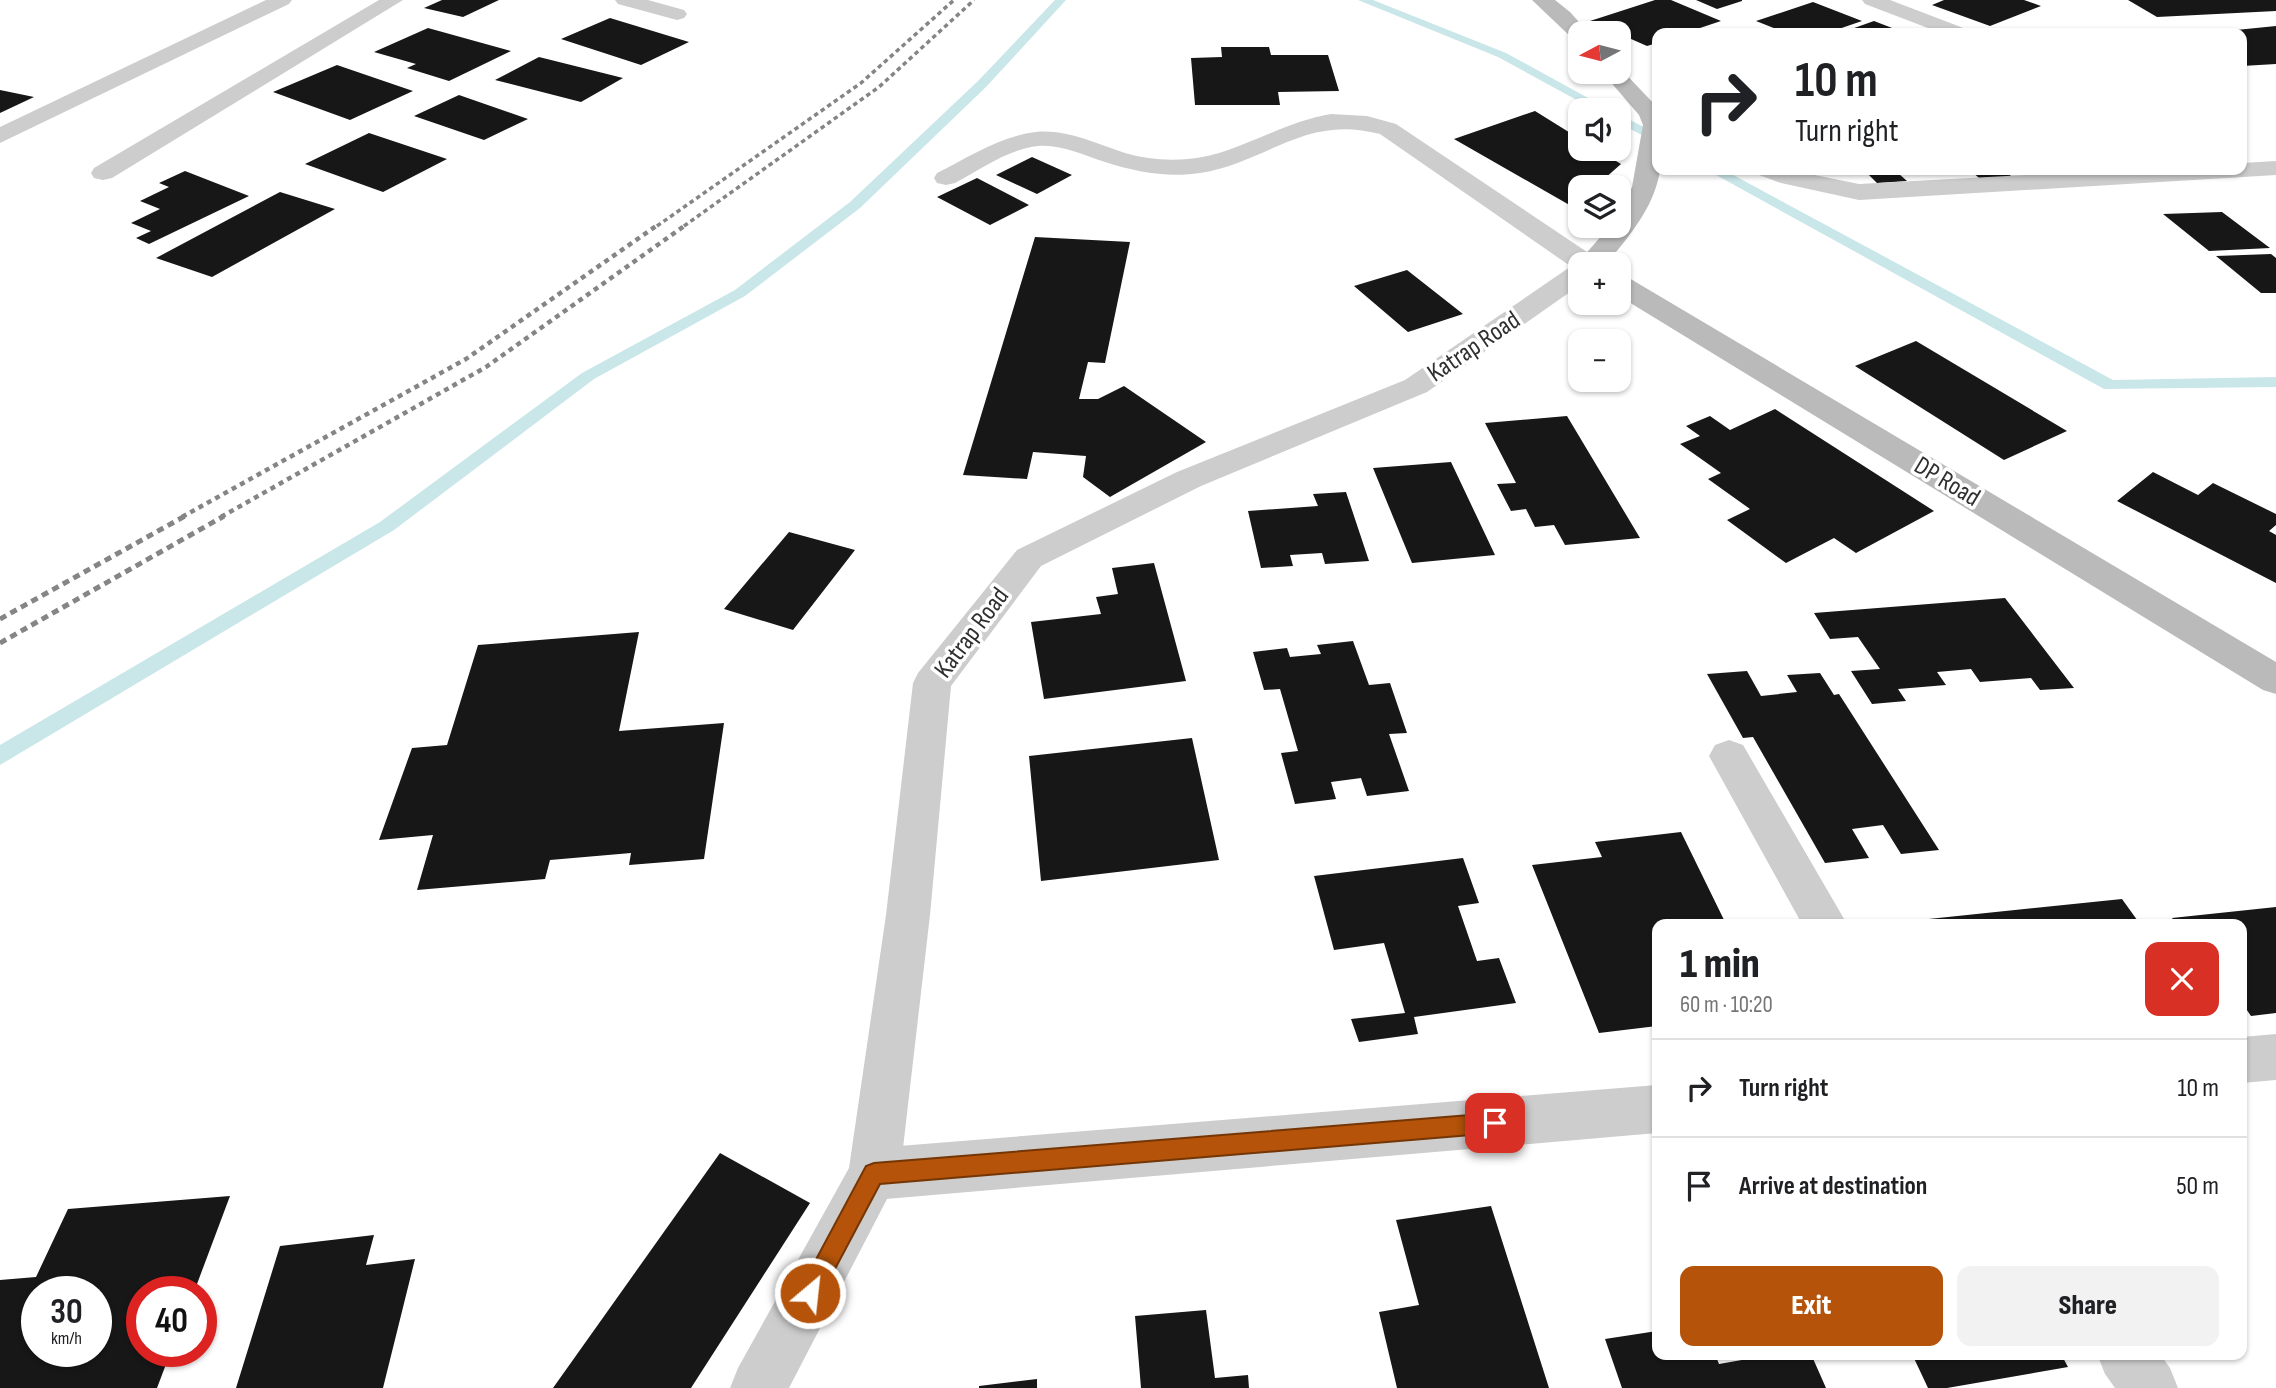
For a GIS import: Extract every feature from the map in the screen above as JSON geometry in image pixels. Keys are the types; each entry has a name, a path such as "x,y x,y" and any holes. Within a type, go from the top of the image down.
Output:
{"main road":[{"path":"1542,0 1568,22"},
{"path":"1624,84 1652,116"},
{"path":"1602,252 1620,231 1645,187 1652,133"},
{"name":"DP Road","path":"1631,291 2276,680"}],"street":[{"path":"0,136 282,0"},
{"path":"103,173 393,0"},
{"path":"625,0 677,14"},
{"path":"1872,0 1945,28"},
{"path":"946,178 1014,145 1037,139 1064,140 1119,159 1150,166 1182,167 1216,162 1314,122 1355,120 1388,130 1568,252"},
{"path":"2247,170 2276,168"},
{"path":"1782,175 1859,191 2149,175"},
{"name":"Katrap Road","path":"758,1388 874,1174 908,915 932,683 1028,558 1189,479 1416,386 1568,282"},
{"path":"1729,756 1822,919"},
{"path":"2247,1060 2276,1057"},
{"path":"874,1174 1652,1109"},
{"path":"2129,1360 2150,1388"}],"building":[{"path":"442,0 499,0 463,17 424,8"},
{"path":"1655,0 1671,0 1721,21 1700,28 1652,28 1652,44 1647,46 1631,39 1631,21 1590,21"},
{"path":"1696,0 1742,0 1742,1 1717,9"},
{"path":"1944,0 2024,0 2041,6 1990,26 1932,5"},
{"path":"2128,0 2276,0 2276,11 2157,17"},
{"path":"1813,2 1862,21 1842,28 1774,28 1756,21"},
{"path":"610,18 689,42 641,65 561,39"},
{"path":"1874,21 1892,28 1854,28"},
{"path":"2276,26 2276,64 2247,66 2247,29"},
{"path":"428,28 511,51 449,81 407,68 416,64 374,52"},
{"path":"1221,47 1269,47 1271,55 1328,55 1339,91 1278,92 1280,105 1195,105 1191,58 1222,57"},
{"path":"539,57 623,78 581,102 495,80"},
{"path":"337,65 413,91 350,120 273,92"},
{"path":"0,90 34,97 0,113"},
{"path":"459,95 528,119 484,140 414,116"},
{"path":"1535,111 1568,132 1568,161 1616,161 1621,164 1609,175 1568,175 1568,204 1454,139"},
{"path":"369,133 447,159 383,192 305,164"},
{"path":"1032,157 1072,175 1037,194 996,175"},
{"path":"185,171 249,196 149,244 136,238 151,231 131,223 160,209 140,201 169,187 159,183"},
{"path":"1869,175 1900,175 1907,181 1877,183"},
{"path":"1976,175 2012,177 1979,178"},
{"path":"977,178 1029,205 990,225 937,197"},
{"path":"280,192 335,209 212,277 156,258"},
{"path":"2222,212 2270,248 2209,251 2163,214"},
{"path":"1035,237 1130,242 1105,363 1088,362 1079,399 1098,399 1124,386 1206,442 1110,497 1083,477 1086,456 1033,452 1027,479 963,475"},
{"path":"2271,254 2276,258 2276,293 2261,293 2216,256"},
{"path":"1407,270 1463,314 1408,332 1354,286"},
{"path":"1916,341 2067,431 2004,460 1855,366"},
{"path":"1775,409 1934,511 1856,553 1834,538 1786,563 1727,520 1750,509 1708,479 1721,473 1680,444 1700,436 1686,426 1710,416 1730,430"},
{"path":"1567,416 1640,538 1565,545 1554,525 1535,527 1526,509 1511,511 1497,484 1516,483 1485,423"},
{"path":"1451,462 1495,555 1412,563 1373,468"},
{"path":"2153,472 2198,495 2213,483 2276,514 2276,525 2269,531 2276,535 2276,583 2117,501"},
{"path":"1346,492 1369,561 1325,564 1322,553 1290,555 1293,566 1261,568 1248,511 1318,506 1313,494"},
{"path":"789,532 855,550 793,630 724,609"},
{"path":"1154,563 1186,681 1044,699 1031,622 1101,614 1096,597 1118,594 1112,568"},
{"path":"2005,598 2074,688 2040,690 2031,678 1980,682 1971,669 1937,672 1946,685 1898,689 1906,701 1872,704 1851,671 1880,669 1858,637 1830,639 1814,613"},
{"path":"639,632 619,731 724,723 704,859 629,865 631,853 550,860 545,879 417,890 433,835 379,840 412,748 447,745 478,645"},
{"path":"1353,641 1369,685 1390,683 1407,733 1389,734 1409,791 1367,796 1361,778 1331,782 1336,799 1295,804 1281,753 1298,751 1280,689 1264,690 1253,652 1287,648 1290,657 1321,654 1317,645"},
{"path":"1747,671 1761,696 1797,692 1787,675 1820,673 1834,695 1839,694 1939,850 1901,854 1883,825 1852,829 1869,858 1825,863 1753,737 1743,738 1707,674"},
{"path":"1192,738 1219,860 1041,881 1029,756"},
{"path":"1681,832 1724,919 1652,919 1652,1027 1599,1033 1532,865 1602,857 1595,842"},
{"path":"1463,858 1479,903 1458,906 1477,961 1499,958 1516,1003 1414,1017 1418,1034 1359,1042 1351,1019 1405,1013 1384,943 1334,950 1314,876"},
{"path":"2122,899 2136,919 1929,919"},
{"path":"2276,907 2276,1013 2251,1016 2247,1010 2247,919 2172,918"},
{"path":"720,1153 810,1203 691,1388 553,1388"},
{"path":"230,1196 200,1276 126,1276 126,1367 165,1367 157,1388 0,1388 0,1280 21,1278 21,1367 112,1367 112,1276 36,1276 68,1209"},
{"path":"1491,1206 1549,1388 1397,1388 1379,1312 1419,1305 1396,1220"},
{"path":"374,1235 366,1265 415,1259 383,1388 236,1388 280,1246"},
{"path":"1206,1310 1215,1378 1248,1375 1249,1388 1141,1388 1135,1316"},
{"path":"1652,1332 1652,1360 1717,1360 1719,1364 1742,1360 1814,1360 1826,1388 1622,1388 1605,1339"},
{"path":"1915,1360 2064,1360 2068,1367 1947,1388 1928,1388"},
{"path":"1037,1379 1037,1388 979,1388 979,1386"}],"waterway":[{"path":"0,756 387,526 588,376 740,293 855,205 982,84 1061,0"},
{"path":"1363,0 1502,55 1582,98"},
{"path":"1631,125 1652,136"},
{"path":"1723,175 2110,385 2276,382"}],"railway":[{"path":"657,226 861,83 954,0"},
{"path":"684,226 879,87 974,0"},
{"path":"182,517 466,359 659,224"},
{"path":"221,517 486,367 687,224"},
{"path":"0,619 185,516"},
{"path":"0,643 224,516"}],"route":[{"path":"810,1293 874,1174 1495,1123"}]}
